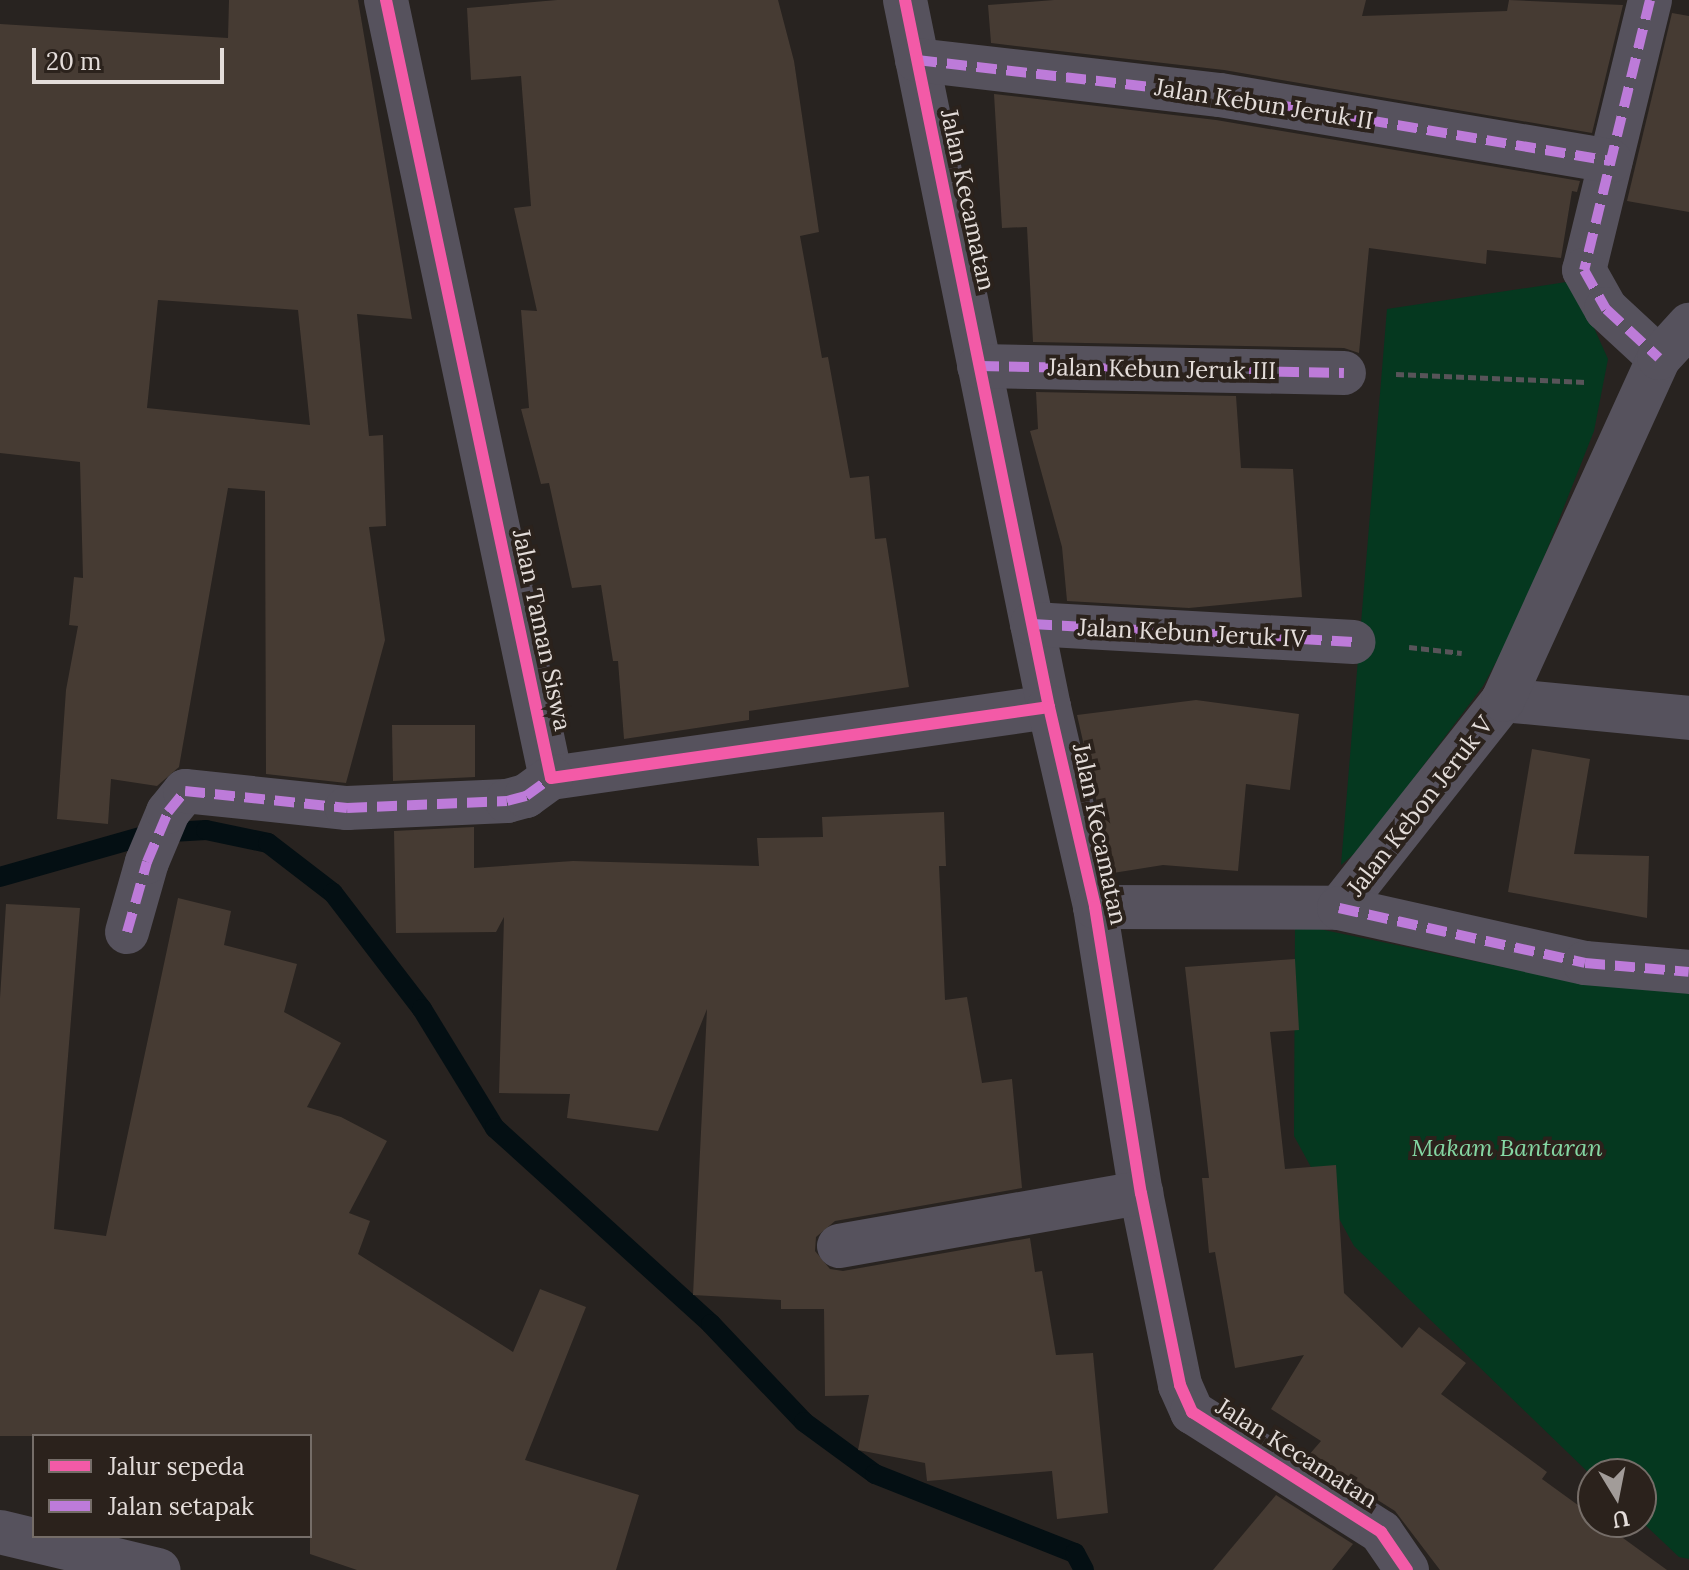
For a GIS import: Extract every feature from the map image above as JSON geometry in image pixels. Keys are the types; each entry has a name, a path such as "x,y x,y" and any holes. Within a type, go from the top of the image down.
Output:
{"street":[{"name":"Jalan Taman Siswa","path":"386,0 551,778"},
{"name":"Jalan Kecamatan","path":"905,0 1049,707 1095,907 1141,1193 1180,1385 1192,1412 1381,1532 1407,1570"},
{"path":"1650,0 1584,270 1606,309 1653,372"},
{"name":"Jalan Kebun Jeruk II","path":"917,60 1220,95 1610,161"},
{"name":"Jalan Kebon Jeruk V","path":"1095,907 1339,908 1503,700 1519,659 1653,372 1689,325"},
{"name":"Jalan Kebun Jeruk III","path":"979,366 1344,373"},
{"name":"Jalan Kebun Jeruk IV","path":"1032,624 1353,642"},
{"name":"Jalan Kebon Jeruk V","path":"1503,700 1689,718"},
{"path":"127,932 147,862 168,812 185,791 347,808 507,801 526,796 551,778 1049,707"},
{"path":"1339,908 1585,963 1689,972"},
{"path":"839,1246 1141,1193"},
{"path":"0,1532 158,1570"}],"path":[{"path":"1390,374 1653,372"},
{"path":"1403,647 1519,659"}],"green space":[{"path":"1573,281 1608,359 1594,431 1520,618 1483,686 1363,846 1341,865 1387,309"},
{"name":"Makam Bantaran","path":"1295,924 1571,981 1689,993 1689,1559 1679,1557 1657,1536 1657,1458 1577,1458 1577,1462 1354,1246 1294,1136"}],"building":[{"path":"229,0 358,0 412,319 357,314 369,436 383,435 386,526 369,527 385,640 346,783 266,774 265,491 228,488 179,767 157,786 111,779 108,824 57,819 66,690 78,626 69,625 74,577 83,578 80,462 0,453 0,24 228,38","holes":["158,300 298,310 310,425 147,408"]},
{"path":"557,0 778,0 794,61 819,232 800,236 822,358 828,357 850,478 869,476 875,539 886,538 909,687 749,711 749,720 624,739 618,661 613,661 601,585 572,588 549,483 541,484 521,409 529,408 521,310 537,311 514,208 531,206 521,76 471,80 467,8"},
{"path":"1054,0 1366,0 1362,16 1507,11 1509,0 1623,5 1592,133 1224,70 991,43 988,5"},
{"path":"1672,13 1689,16 1689,212 1627,201"},
{"path":"994,94 1216,120 1580,181 1577,192 1572,191 1561,258 1487,250 1486,264 1369,248 1359,353 1344,348 1033,342 1027,227 1002,228"},
{"path":"1036,392 1236,396 1241,468 1293,469 1302,597 1189,608 1067,601 1062,547 1030,431 1038,429"},
{"path":"1196,700 1299,714 1290,790 1246,784 1238,871 1163,865 1113,873 1077,715"},
{"path":"392,725 475,725 475,777 393,781"},
{"path":"1532,749 1590,759 1574,854 1649,856 1647,918 1508,892"},
{"path":"944,812 946,866 939,866 945,1000 967,997 982,1083 1012,1079 1022,1188 835,1221 816,1237 815,1251 830,1269 843,1271 1030,1238 1035,1272 1042,1271 1056,1355 1093,1353 1108,1513 1057,1519 1052,1471 927,1481 925,1463 858,1450 869,1395 825,1396 824,1309 781,1309 781,1300 693,1295 707,1009 658,1131 567,1118 570,1094 499,1093 504,917 496,932 396,933 394,831 474,827 474,868 573,861 759,866 757,838 823,837 822,817"},
{"path":"178,898 231,911 224,945 297,964 284,1012 341,1043 307,1107 341,1117 387,1141 349,1213 370,1221 358,1254 513,1352 540,1289 586,1307 525,1460 639,1495 616,1570 357,1570 310,1554 312,1434 0,1436 0,998 6,904 80,908 54,1229 106,1236"},
{"path":"1295,959 1299,1030 1270,1032 1285,1169 1336,1165 1344,1293 1402,1348 1419,1327 1466,1363 1441,1394 1547,1472 1542,1479 1577,1504 1577,1538 1623,1538 1667,1570 1440,1570 1395,1511 1308,1456 1321,1441 1271,1409 1304,1355 1235,1368 1215,1252 1209,1253 1202,1178 1209,1178 1185,967"},
{"path":"1276,1495 1353,1544 1332,1570 1213,1570"}],"waterway":[{"path":"0,877 154,833 206,830 268,843 333,893 422,1009 495,1128 711,1324 804,1422 875,1474 1075,1553 1084,1570"}],"marked path":[{"path":"1650,0 1584,270 1606,309 1659,358"},
{"path":"917,60 1220,95 1610,161"},
{"path":"979,366 1344,373"},
{"path":"1032,624 1353,642"},
{"path":"127,932 147,862 168,812 185,791 347,808 507,801 526,796 551,778"},
{"path":"1339,908 1585,963 1689,972"}],"cycle path":[{"path":"386,0 551,778 1049,707"},
{"path":"905,0 1049,707 1095,907 1141,1193 1180,1385 1192,1412 1381,1532 1407,1570"}]}
